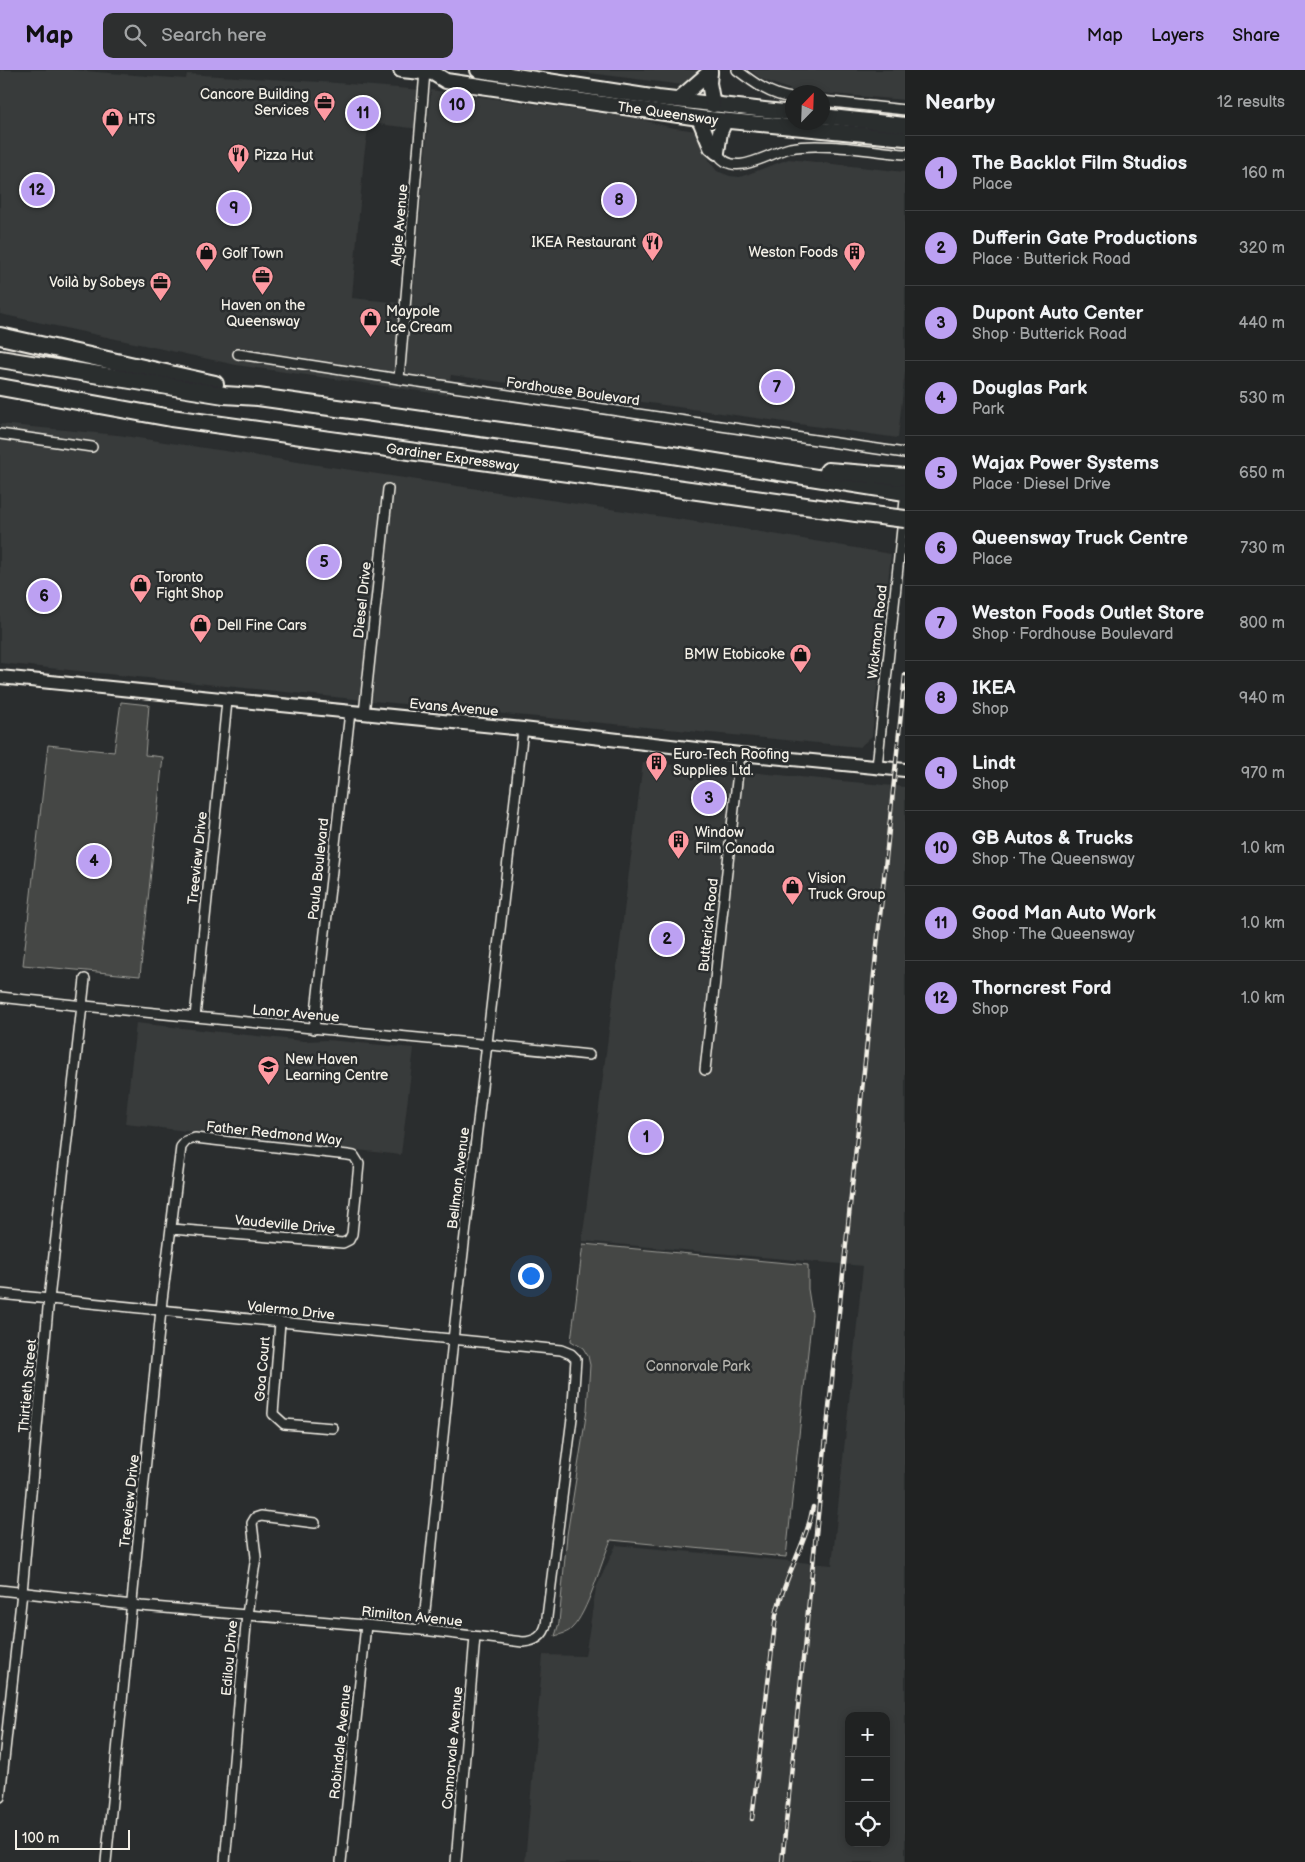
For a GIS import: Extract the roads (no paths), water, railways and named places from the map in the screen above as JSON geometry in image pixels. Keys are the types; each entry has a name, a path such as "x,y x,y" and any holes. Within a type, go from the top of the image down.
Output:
{"highway":[{"path":"0,336 189,378 258,397"},
{"path":"0,359 224,395 258,397 760,468 883,482 905,492"},
{"name":"Gardiner Expressway","path":"0,387 171,418 246,429 905,519"},
{"path":"883,482 905,477"}],"main road":[{"name":"The Queensway","path":"401,70 433,72 446,81 725,121 905,125"},
{"name":"The Queensway","path":"478,70 713,105 785,112"},
{"path":"678,100 711,71"},
{"path":"711,71 709,83 713,105"},
{"path":"699,118 711,147 717,152"},
{"name":"The Queensway","path":"830,119 844,125 905,138"},
{"path":"717,152 720,132 725,121"},
{"name":"Evans Avenue","path":"0,677 523,729 740,754 905,770"}],"street":[{"path":"737,70 760,87 785,96"},
{"name":"Algie Avenue","path":"400,379 433,72"},
{"path":"830,102 905,110"},
{"path":"717,152 725,163 734,165 800,146 905,154"},
{"name":"Fordhouse Boulevard","path":"238,354 905,453"},
{"path":"0,434 92,446"},
{"name":"Diesel Drive","path":"364,714 388,489"},
{"name":"Wickman Road","path":"877,766 905,500"},
{"name":"Treeview Drive","path":"195,1017 227,701"},
{"name":"Paula Boulevard","path":"314,1029 350,712"},
{"name":"Bellman Avenue","path":"423,1630 453,1340 523,729"},
{"name":"Butterick Road","path":"705,1070 740,754"},
{"name":"Thirtieth Street","path":"0,1797 2,1762 22,1592 49,1299 85,979"},
{"name":"Lanor Avenue","path":"0,997 314,1029 589,1054"},
{"name":"Father Redmond Way","path":"183,1144 195,1138 348,1155 354,1156 359,1164"},
{"name":"Treeview Drive","path":"106,1862 162,1311 180,1151 183,1144"},
{"name":"Vaudeville Drive","path":"172,1229 343,1243 349,1240 352,1234 359,1164"},
{"name":"Valermo Drive","path":"0,1294 561,1350 571,1354 576,1359"},
{"name":"Goa Court","path":"280,1322 273,1414 284,1424 333,1428"},
{"name":"Rimilton Avenue","path":"0,1590 423,1630 524,1642 537,1639 544,1630 572,1418 576,1359"},
{"name":"Edilou Drive","path":"225,1862 247,1614 256,1557 252,1523 255,1518 261,1516 315,1523"},
{"name":"Robindale Avenue","path":"341,1862 366,1626"},
{"name":"Connorvale Avenue","path":"456,1862 475,1637"}],"railway":[{"path":"782,1862 905,675"},
{"path":"752,1819 776,1615 784,1587 810,1521 813,1507"}],"place":[{"name":"GB Autos & Trucks","path":"457,105"},
{"name":"Good Man Auto Work","path":"363,113"},
{"name":"Cancore Building Services","path":"325,121"},
{"name":"HTS","path":"112,138"},
{"name":"Pizza Hut","path":"238,174"},
{"name":"Thorncrest Ford","path":"37,190"},
{"name":"IKEA","path":"619,200"},
{"name":"Lindt","path":"234,208"},
{"name":"IKEA Restaurant","path":"652,261"},
{"name":"Weston Foods","path":"854,271"},
{"name":"Golf Town","path":"206,272"},
{"name":"Haven on the Queensway","path":"263,296"},
{"name":"Voilà by Sobeys","path":"161,301"},
{"name":"Maypole Ice Cream","path":"370,338"},
{"name":"Weston Foods Outlet Store","path":"777,387"},
{"name":"Wajax Power Systems","path":"324,562"},
{"name":"Queensway Truck Centre","path":"44,596"},
{"name":"Toronto Fight Shop","path":"140,604"},
{"name":"Dell Fine Cars","path":"201,644"},
{"name":"BMW Etobicoke","path":"801,673"},
{"name":"Euro-Tech Roofing Supplies Ltd.","path":"657,781"},
{"name":"Dupont Auto Center","path":"709,798"},
{"name":"Window Film Canada","path":"679,859"},
{"name":"Douglas Park","path":"94,861"},
{"name":"Vision Truck Group","path":"792,905"},
{"name":"Dufferin Gate Productions","path":"667,939"},
{"name":"New Haven Learning Centre","path":"269,1086"},
{"name":"The Backlot Film Studios","path":"646,1137"}],"park label":[{"name":"Connorvale Park","path":"698,1366"}]}
